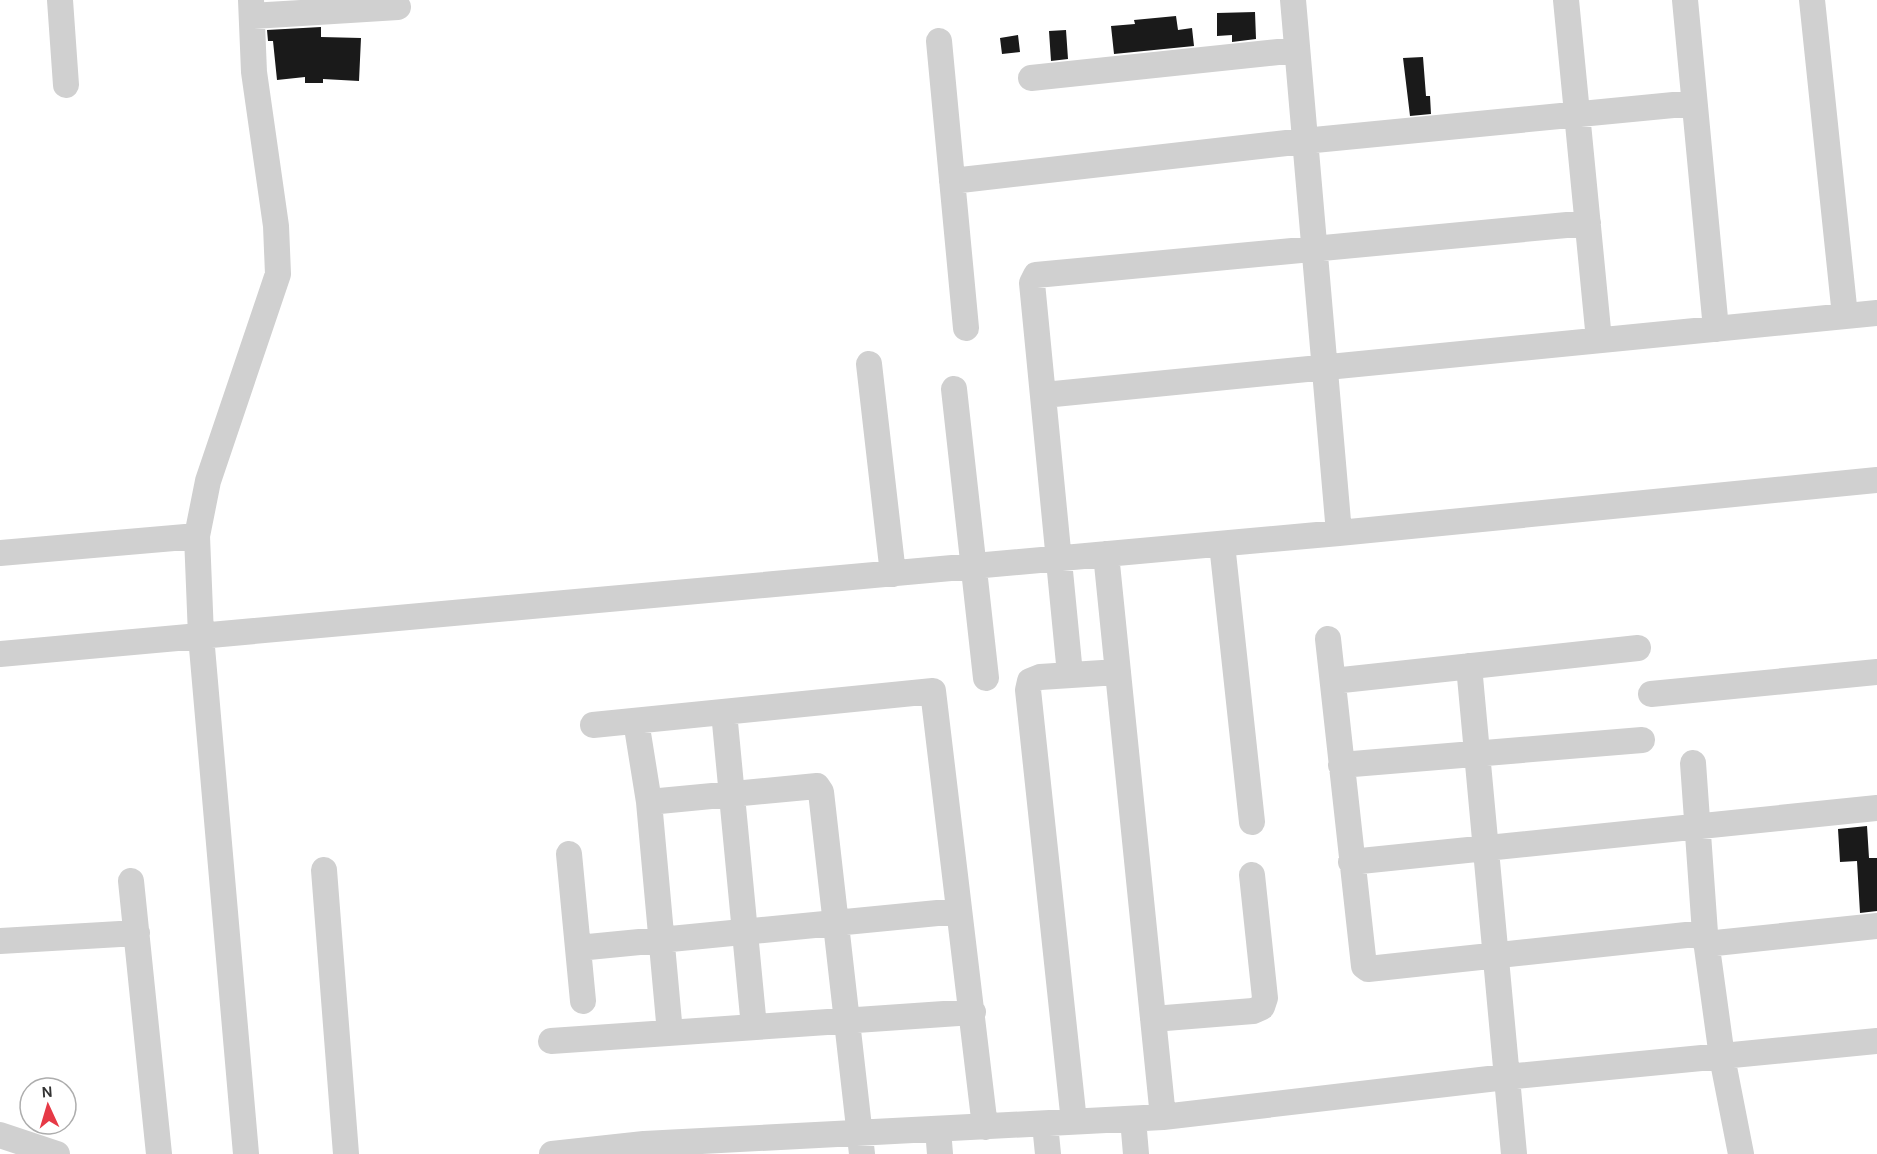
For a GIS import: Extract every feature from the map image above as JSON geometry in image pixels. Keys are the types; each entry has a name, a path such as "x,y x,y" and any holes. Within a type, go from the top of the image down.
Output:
{"street":[{"path":"60,0 66,85"},
{"path":"1293,0 1339,533"},
{"path":"1566,0 1599,340"},
{"path":"1685,0 1716,329"},
{"path":"1812,0 1845,316"},
{"path":"246,1154 201,636 197,536 208,482 278,274 276,226 254,72 251,8 398,8"},
{"path":"939,41 966,328"},
{"path":"1031,78 1297,50"},
{"path":"952,181 1304,141 1694,103"},
{"path":"1070,674 1032,283 1036,275 1588,223"},
{"path":"1044,395 1877,313"},
{"path":"869,364 894,574"},
{"path":"954,389 986,678"},
{"path":"0,654 1222,544 1877,480"},
{"path":"0,553 197,536"},
{"path":"1222,544 1252,822"},
{"path":"1106,554 1163,1117"},
{"path":"1328,639 1362,958 1364,966 1368,969 1495,956 1877,926"},
{"path":"1333,681 1638,648"},
{"path":"1469,666 1514,1154"},
{"path":"1074,1122 1028,690 1030,681 1040,677 1118,672"},
{"path":"1651,694 1877,672"},
{"path":"593,725 933,691 985,1127"},
{"path":"723,712 754,1027"},
{"path":"636,721 649,802 670,1033"},
{"path":"1341,765 1642,740"},
{"path":"1693,763 1706,939 1722,1057 1742,1154"},
{"path":"649,802 817,786 821,792 861,1143"},
{"path":"1351,862 1877,808"},
{"path":"569,854 583,1001"},
{"path":"324,870 346,1154"},
{"path":"1153,1019 1253,1011 1262,1007 1265,998 1252,875"},
{"path":"131,881 159,1154"},
{"path":"578,948 958,911"},
{"path":"0,941 137,933"},
{"path":"551,1041 973,1012"},
{"path":"552,1154 644,1149 939,1142 985,1127 1163,1117 1506,1077 1877,1041"},
{"path":"1133,1119 1136,1154"},
{"path":"1045,1124 1048,1154"},
{"path":"0,1135 57,1154"}],"building":[{"path":"1255,12 1256,39 1232,42 1232,35 1217,36 1217,13"},
{"path":"1176,16 1178,30 1192,28 1194,46 1114,54 1111,26 1135,24 1134,20"},
{"path":"321,27 321,37 361,38 359,81 323,79 323,83 305,83 305,77 277,80 273,41 268,41 267,30"},
{"path":"1066,30 1068,59 1051,61 1049,31"},
{"path":"1018,35 1020,52 1002,54 1000,38"},
{"path":"1423,57 1426,96 1430,96 1431,114 1410,116 1403,58"},
{"path":"1867,826 1869,858 1877,858 1877,911 1860,913 1857,861 1840,862 1838,829"}]}
